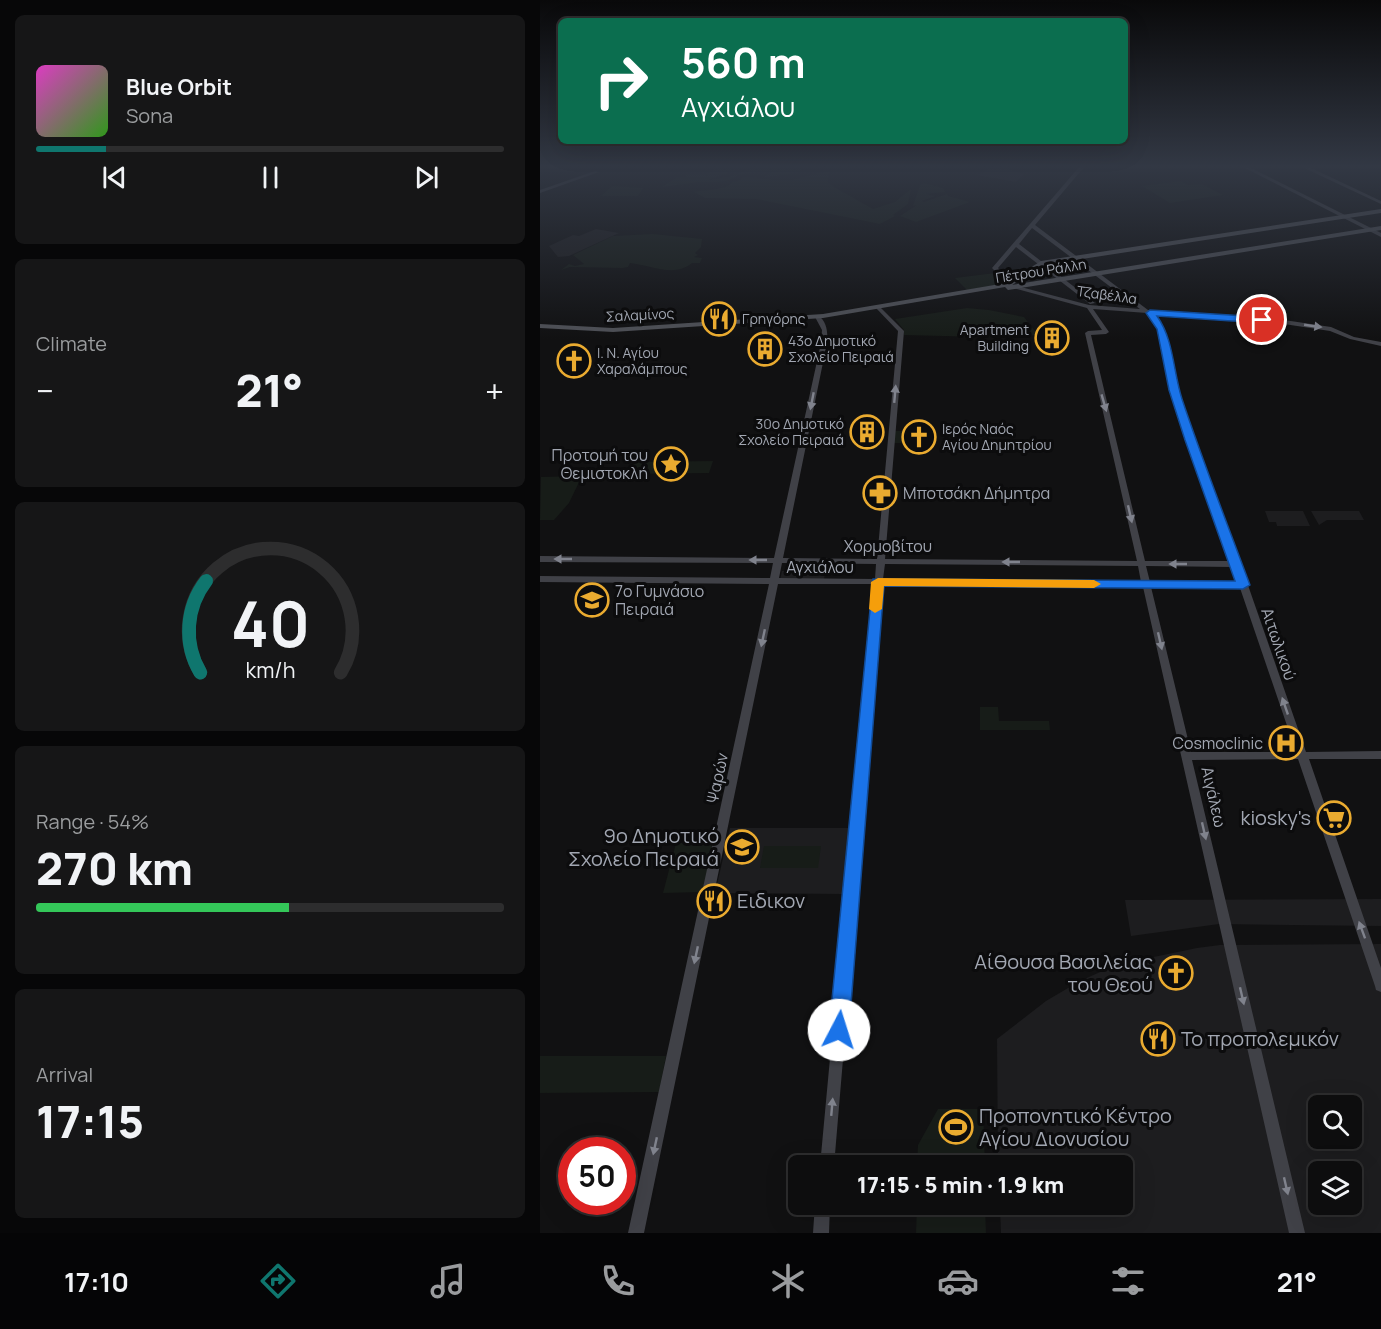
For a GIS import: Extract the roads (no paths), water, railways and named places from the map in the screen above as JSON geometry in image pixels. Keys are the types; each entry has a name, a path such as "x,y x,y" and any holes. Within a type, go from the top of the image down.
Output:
{"main road":[{"path":"1011,284 1041,263 1303,224"},
{"name":"Πέτρου Ράλλη","path":"741,323 819,318 1011,284 1026,285 1381,228"},
{"name":"Σαλαμίνος","path":"540,327 598,333 741,323"}],"street":[{"path":"1358,224 1381,235"},
{"path":"1011,284 996,270 1032,225 1149,313"},
{"path":"1017,244 1062,279 1088,305"},
{"name":"Τζαβέλλα","path":"1011,284 1088,305 1149,313 1284,322 1330,329 1352,338 1381,344"},
{"name":"Αιγάλεω","path":"1088,305 1106,332 1089,333 1297,1233"},
{"path":"828,1155 900,333 900,329 880,308"},
{"name":"Αιτωλικού","path":"1149,313 1162,329 1174,390 1186,427 1236,564 1381,986"},
{"name":"Ψαρών","path":"638,1226 824,343 825,330 819,318"},
{"name":"Χορμοβίτου","path":"540,559 1236,564"},
{"name":"Αγχιάλου","path":"540,579 1243,585"},
{"path":"1186,756 1381,755"},
{"path":"821,1233 822,1215"}],"place":[{"name":"Γρηγόρης","path":"719,319"},
{"name":"Apartment Building","path":"1052,338"},
{"name":"43ο Δημοτικό Σχολείο Πειραιά","path":"765,349"},
{"name":"Ι. Ν. Αγίου Χαραλάμπους","path":"574,361"},
{"name":"30ο Δημοτικό Σχολείο Πειραιά","path":"867,432"},
{"name":"Ιερός Ναός Αγίου Δημητρίου","path":"919,437"},
{"name":"Προτομή του Θεμιστοκλή","path":"671,464"},
{"name":"Μποτσάκη Δήμητρα","path":"880,493"},
{"name":"7ο Γυμνάσιο Πειραιά","path":"592,600"},
{"name":"Cosmoclinic","path":"1286,743"},
{"name":"kiosky's","path":"1334,818"},
{"name":"9ο Δημοτικό Σχολείο Πειραιά","path":"742,847"},
{"name":"Ειδικον","path":"714,901"},
{"name":"Αίθουσα Βασιλείας του Θεού","path":"1176,973"},
{"name":"Το προπολεμικόν","path":"1158,1039"},
{"name":"Προπονητικό Κέντρο Αγίου Διονυσίου","path":"956,1127"}]}
